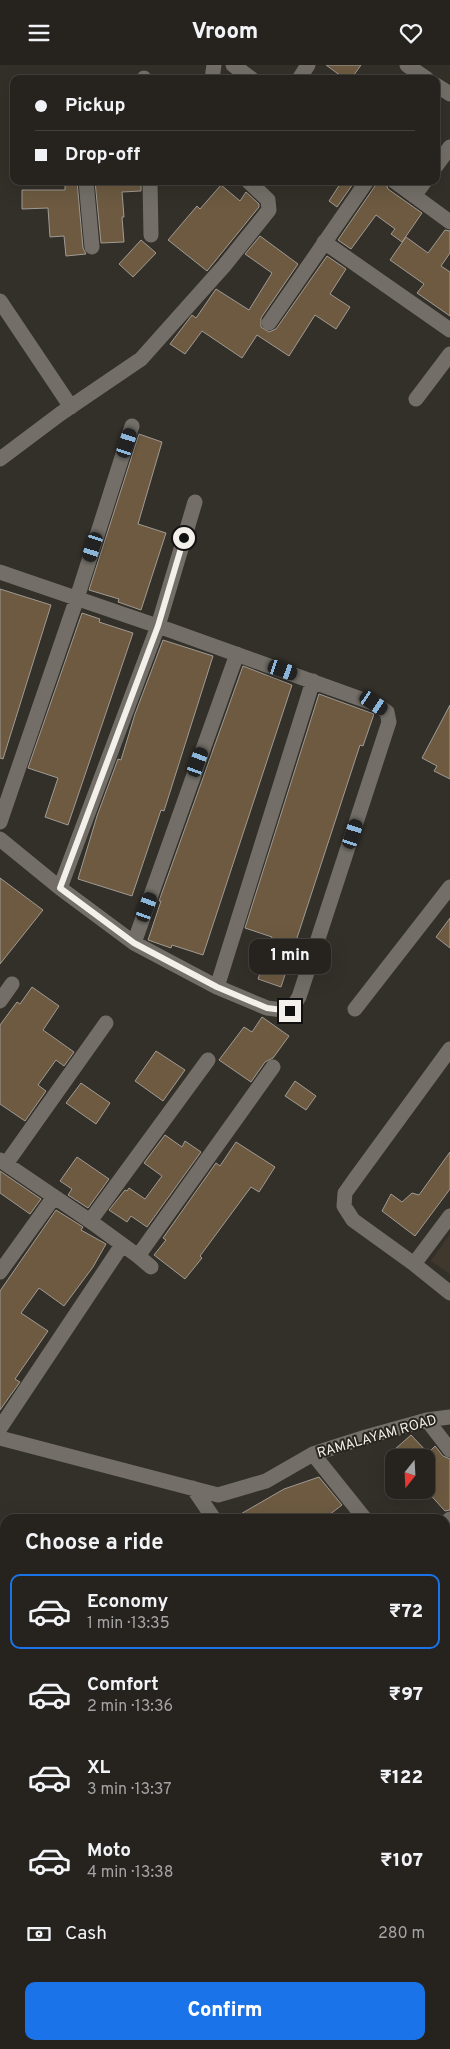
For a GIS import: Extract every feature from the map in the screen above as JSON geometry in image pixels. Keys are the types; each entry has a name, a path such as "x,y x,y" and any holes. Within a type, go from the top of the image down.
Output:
{"street":[{"path":"233,65 247,75"},
{"path":"407,65 421,75"},
{"path":"440,161 450,147"},
{"path":"86,185 92,247"},
{"path":"150,185 151,235"},
{"path":"0,459 141,359 224,266 269,210 268,200 252,185"},
{"path":"268,323 364,185"},
{"path":"399,185 450,222"},
{"path":"414,196 422,185"},
{"path":"324,242 450,330"},
{"path":"0,301 71,407"},
{"path":"416,399 450,354"},
{"path":"0,822 77,598 132,426"},
{"path":"60,888 158,626 195,502"},
{"path":"0,572 374,703 387,712 389,722 299,997 290,1011 267,1008 217,987 134,943 60,888 0,839"},
{"path":"134,943 237,654"},
{"path":"217,987 313,681"},
{"path":"355,1009 450,887"},
{"path":"0,1001 12,984"},
{"path":"106,1023 3,1162 90,1221 151,1267"},
{"path":"450,1049 345,1193 344,1206 353,1220 414,1264 450,1293"},
{"path":"90,1221 208,1060"},
{"path":"138,1257 273,1067"},
{"path":"0,1272 54,1197"},
{"path":"414,1264 450,1215"},
{"path":"0,1428 122,1245"},
{"name":"RAMALAYAM ROAD","path":"0,1438 218,1495 266,1481 313,1454 427,1420 450,1417"},
{"path":"427,1420 450,1450"},
{"path":"313,1454 361,1514"},
{"path":"193,1488 210,1514"}],"shaded area":[{"path":"450,1234 450,1274 431,1261"}],"building":[{"path":"326,65 361,65 354,75 340,75"},
{"path":"65,185 77,185 83,248 86,254 66,256 64,236 50,237 48,208 22,209 22,190 65,190"},
{"path":"95,185 141,185 141,191 122,192 124,242 101,243"},
{"path":"221,185 240,201 246,192 259,204 259,207 207,271 168,240 197,206 200,209"},
{"path":"339,185 352,185 337,207 329,201"},
{"path":"386,185 388,189 422,213 402,242 391,234 395,229 376,215 351,249 338,240 375,186"},
{"path":"445,230 450,231 450,253 441,266 450,272 450,316 417,293 424,284 390,260 406,237 428,253"},
{"path":"260,236 298,264 261,318 261,327 269,332 276,329 327,256 346,269 330,294 350,307 336,329 315,315 289,356 257,335 242,358 202,331 185,354 170,344 192,315 196,318 216,289 249,310 272,273 245,254"},
{"path":"141,240 156,253 133,277 119,264"},
{"path":"139,434 162,442 138,524 166,533 141,610 118,602 119,599 89,590"},
{"path":"0,589 51,605 3,759 0,758"},
{"path":"82,613 100,619 99,622 133,633 68,825 45,817 58,778 28,768"},
{"path":"163,640 213,656 164,811 161,810 132,896 78,879 97,816 118,759 121,760 135,714"},
{"path":"243,666 292,685 203,955 172,945 171,948 148,940 161,901 159,901"},
{"path":"319,694 374,714 363,746 360,745 281,987 258,979 272,937 245,928"},
{"path":"450,705 450,779 434,771 437,766 422,758"},
{"path":"0,878 43,910 0,964"},
{"path":"450,918 450,948 436,937"},
{"path":"32,987 59,1006 43,1030 74,1052 64,1066 56,1060 38,1085 46,1091 25,1121 0,1104 0,1025 17,1002 20,1004"},
{"path":"262,1017 289,1036 273,1058 265,1062 251,1082 219,1060 244,1027 252,1032"},
{"path":"156,1051 185,1070 163,1101 135,1081"},
{"path":"295,1081 316,1096 306,1110 285,1096"},
{"path":"81,1083 110,1103 96,1124 66,1103"},
{"path":"165,1135 182,1147 185,1141 201,1152 147,1227 131,1216 127,1222 109,1210 125,1190 127,1191 129,1188 145,1199 148,1195 162,1176 144,1163"},
{"path":"236,1142 275,1167 259,1192 251,1187 200,1256 202,1258 185,1279 154,1255 166,1240 163,1238 216,1163 220,1166"},
{"path":"450,1152 450,1189 415,1236 382,1211 391,1194 402,1202 412,1193 419,1195"},
{"path":"77,1157 109,1179 88,1208 68,1195 72,1189 60,1181"},
{"path":"0,1171 41,1199 30,1214 0,1193"},
{"path":"56,1210 83,1227 81,1230 106,1244 93,1267 64,1306 39,1288 21,1313 48,1331 15,1379 20,1382 0,1410 0,1291"},
{"path":"411,1435 424,1449 395,1449"},
{"path":"435,1446 443,1456 450,1459 450,1510 445,1511 434,1499 435,1449 432,1449"},
{"path":"319,1477 342,1505 330,1514 241,1514 284,1489"}],"route":[{"path":"184,538 158,626 60,888 134,943 217,987 267,1008 290,1011"}]}
